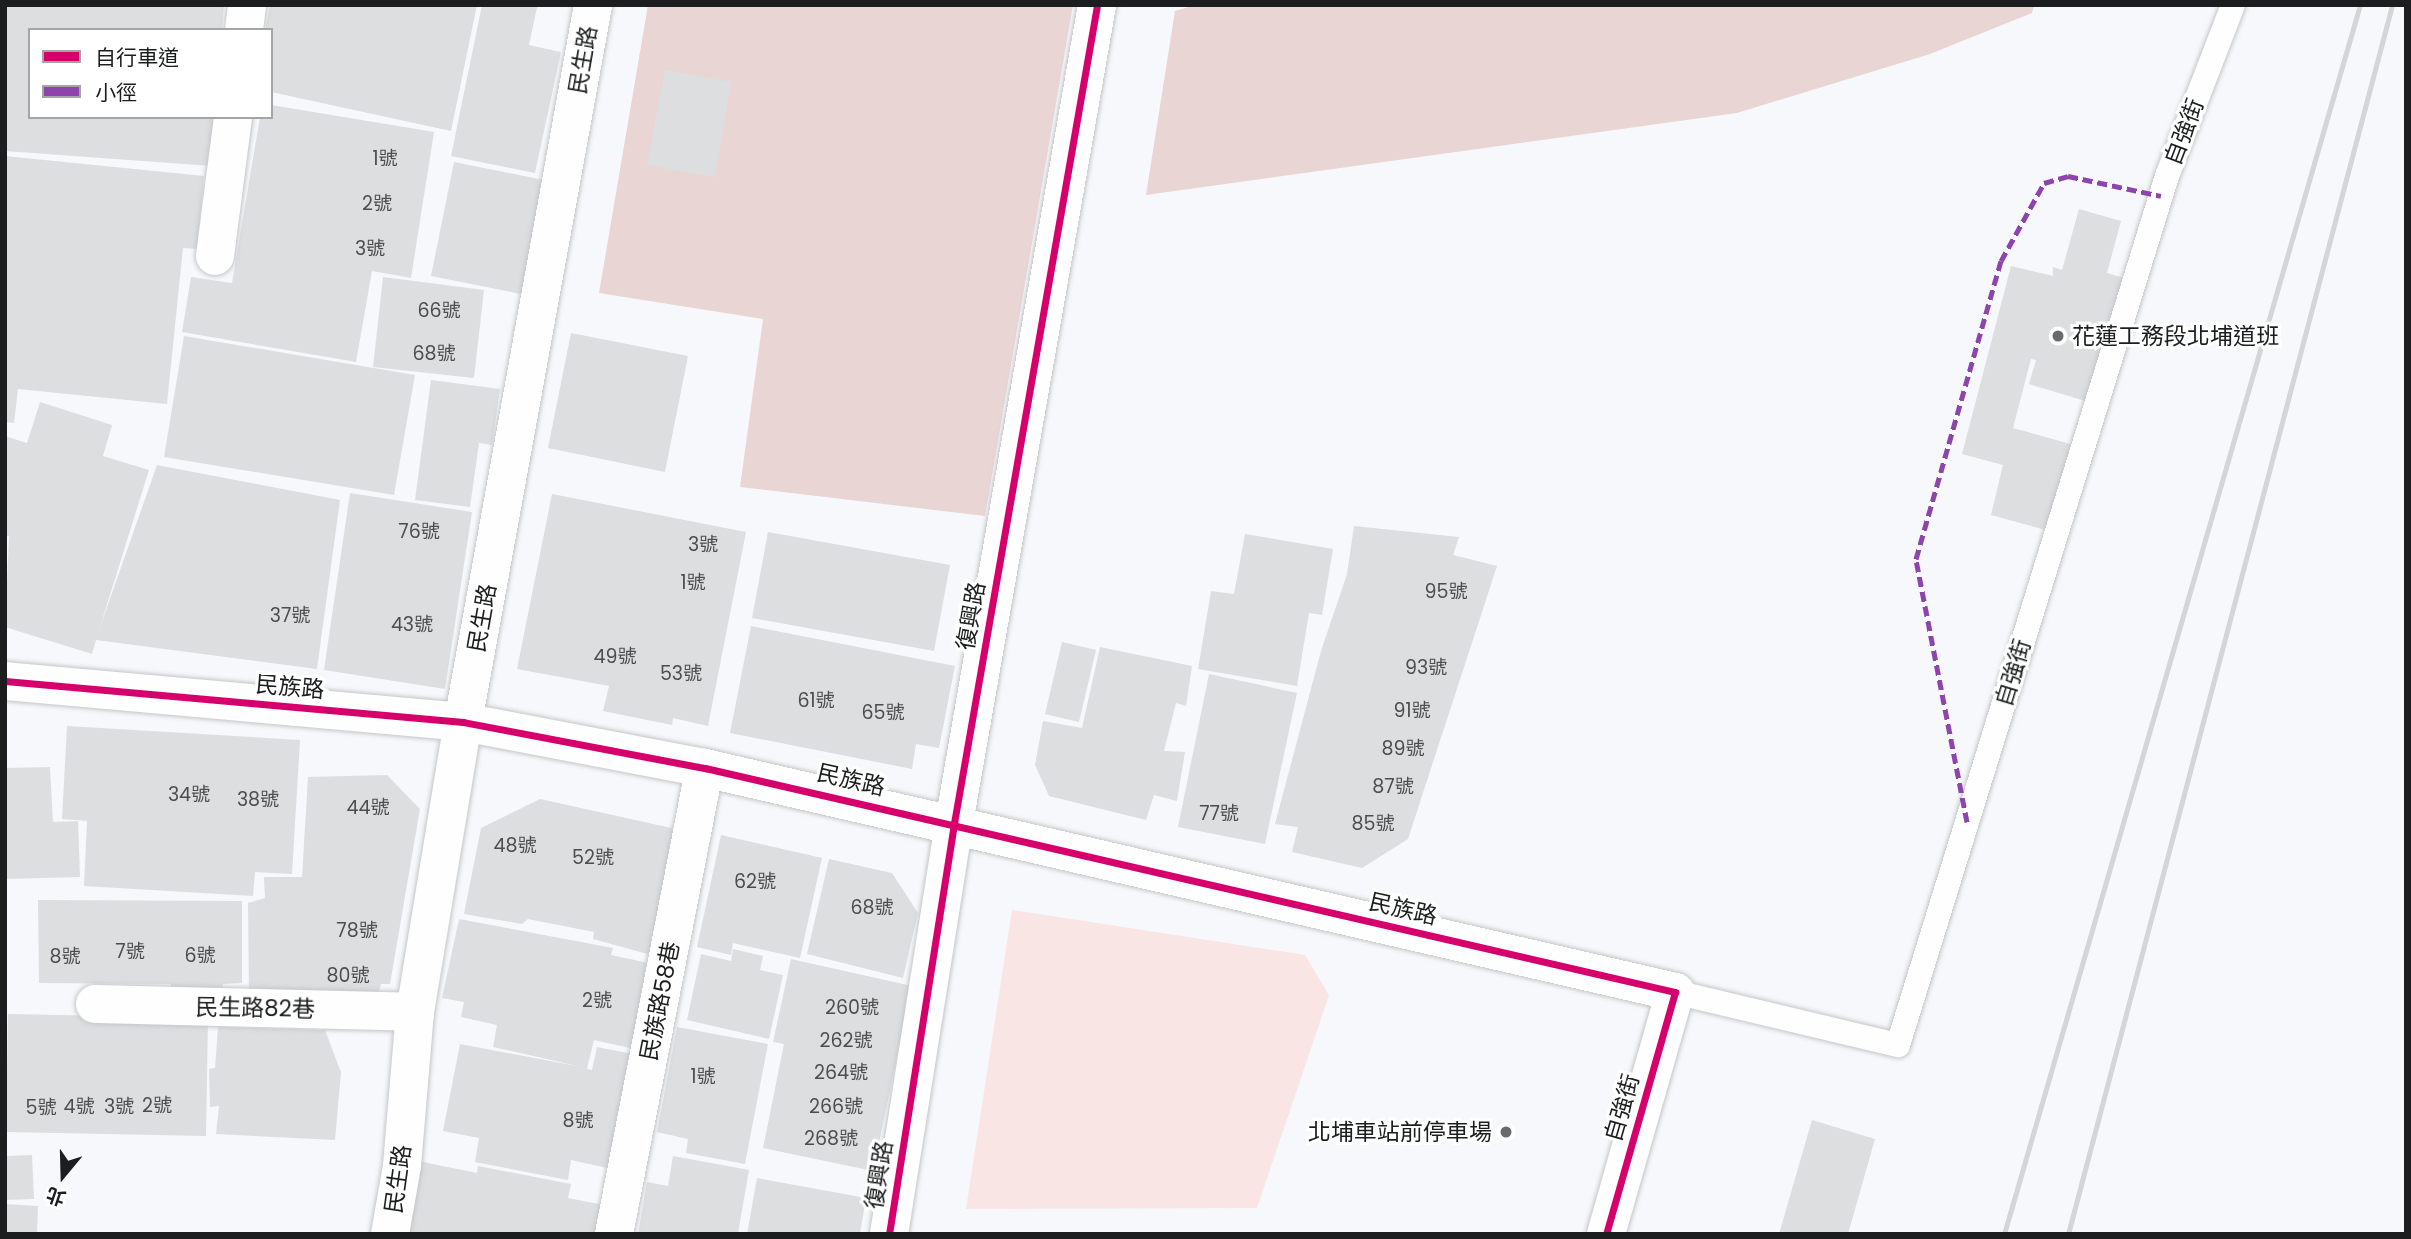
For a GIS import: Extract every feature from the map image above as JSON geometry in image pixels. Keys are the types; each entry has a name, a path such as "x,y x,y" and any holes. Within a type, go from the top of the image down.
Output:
{"street":[{"path":"244,28 247,5"},
{"name":"民生路","path":"390,1234 402,1166 415,1012 463,722 592,5"},
{"name":"復興路","path":"889,1234 954,823 1097,5"},
{"path":"215,256 233,119"},
{"name":"民族路","path":"5,681 463,722 705,768 954,823 1675,992"},
{"name":"民族路58巷","path":"614,1234 705,768"},
{"name":"自強街","path":"1606,1234 1675,992"},
{"name":"民生路82巷","path":"95,1003 415,1012"}],"lane":[{"name":"自強街","path":"1675,992 1899,1045 2167,176 2233,5"}],"shaded area":[{"path":"648,5 1073,5 985,516 740,487 763,319 599,293"},
{"path":"1195,5 2034,5 2032,13 1930,54 1737,113 1146,195 1175,11"},
{"path":"1012,910 1305,955 1329,995 1257,1208 966,1209"}],"building":[{"path":"5,5 224,5 222,28 28,28 28,119 215,119 212,166 5,151"},
{"path":"270,5 477,5 451,131 273,92 273,28 265,28"},
{"path":"482,5 537,7 529,45 561,52 535,173 451,156"},
{"path":"665,70 731,82 715,177 647,165"},
{"path":"273,105 434,132 411,278 372,271 356,362 182,332 191,277 232,283 260,119 273,119"},
{"path":"5,156 204,176 197,249 183,248 167,404 18,389 14,423 5,422"},
{"path":"454,162 554,182 531,296 431,276"},
{"path":"2079,209 2121,221 2107,273 2127,279 2092,403 2029,384 2036,360 2031,359 2013,428 2074,445 2049,531 1991,515 2003,465 1962,454 2011,266 2053,276 2053,267 2062,270"},
{"path":"383,277 484,290 474,378 373,367"},
{"path":"571,333 688,356 665,472 548,448"},
{"path":"184,336 415,375 394,495 164,457"},
{"path":"431,380 500,389 492,445 479,443 470,507 415,500"},
{"path":"40,402 112,425 103,456 149,470 99,630 157,465 340,500 317,669 96,640 92,654 5,627 9,536 5,535 5,436 27,443"},
{"path":"350,493 472,512 445,689 324,670"},
{"path":"552,494 746,532 708,726 673,718 672,725 603,711 609,686 517,669"},
{"path":"1354,526 1459,537 1453,555 1497,566 1408,839 1362,868 1292,852 1298,827 1275,824 1321,651 1347,574"},
{"path":"768,532 950,565 934,651 752,618"},
{"path":"1245,534 1333,549 1322,615 1309,613 1297,686 1198,669 1211,591 1234,594"},
{"path":"751,626 955,666 939,748 916,744 912,769 730,733"},
{"path":"1062,642 1096,650 1079,722 1045,714"},
{"path":"1100,647 1192,666 1186,706 1176,703 1164,751 1185,752 1177,801 1154,795 1146,820 1049,796 1035,765 1043,721 1082,728"},
{"path":"1209,674 1297,693 1265,844 1178,827"},
{"path":"67,726 300,740 292,874 255,872 253,896 84,886 87,821 62,819"},
{"path":"50,767 53,822 78,821 80,877 5,879 5,768"},
{"path":"387,775 420,809 390,984 381,984 377,1000 249,999 248,903 265,898 264,877 302,877 308,777"},
{"path":"540,799 676,829 651,955 593,939 594,932 528,919 522,924 464,914 481,828"},
{"path":"721,835 822,858 800,958 733,943 731,955 697,947"},
{"path":"829,859 892,873 918,913 903,978 807,954"},
{"path":"38,900 242,901 242,983 223,984 222,994 171,994 171,984 39,983"},
{"path":"459,919 613,948 611,955 653,964 634,1049 594,1040 587,1069 592,1070 597,1047 638,1055 616,1170 571,1160 568,1180 475,1162 479,1138 443,1131 460,1044 582,1067 493,1047 497,1025 461,1017 464,1002 442,998"},
{"path":"733,949 763,956 760,970 783,975 769,1039 687,1020 701,954 731,961"},
{"path":"791,959 912,986 873,1171 763,1148 784,1044 773,1042"},
{"path":"8,1014 208,1018 206,1136 6,1132"},
{"path":"218,1027 325,1030 341,1072 335,1140 216,1134 219,1106 210,1107 209,1069 215,1068"},
{"path":"677,1027 768,1044 745,1164 686,1153 688,1139 657,1132"},
{"path":"1812,1120 1875,1139 1848,1234 1779,1234"},
{"path":"32,1155 34,1199 5,1200 5,1156"},
{"path":"673,1156 749,1170 738,1234 638,1233 647,1182 668,1186"},
{"path":"418,1161 477,1173 478,1166 571,1184 568,1198 609,1206 603,1234 403,1234"},
{"path":"757,1178 866,1198 860,1234 747,1234"},
{"path":"5,1204 38,1206 37,1234 5,1234"}],"railway":[{"path":"2004,1234 2360,5"},
{"path":"2068,1234 2392,5"}],"marked path":[{"path":"1967,822 1916,559 2001,261 2044,183 2068,176 2161,196"}],"cycle path":[{"path":"889,1234 954,823 1097,5"},
{"path":"5,681 463,722 705,768 1675,992 1606,1234"}],"place":[{"name":"花蓮工務段北埔道班","path":"2058,336"},
{"name":"北埔車站前停車場","path":"1506,1132"}]}
